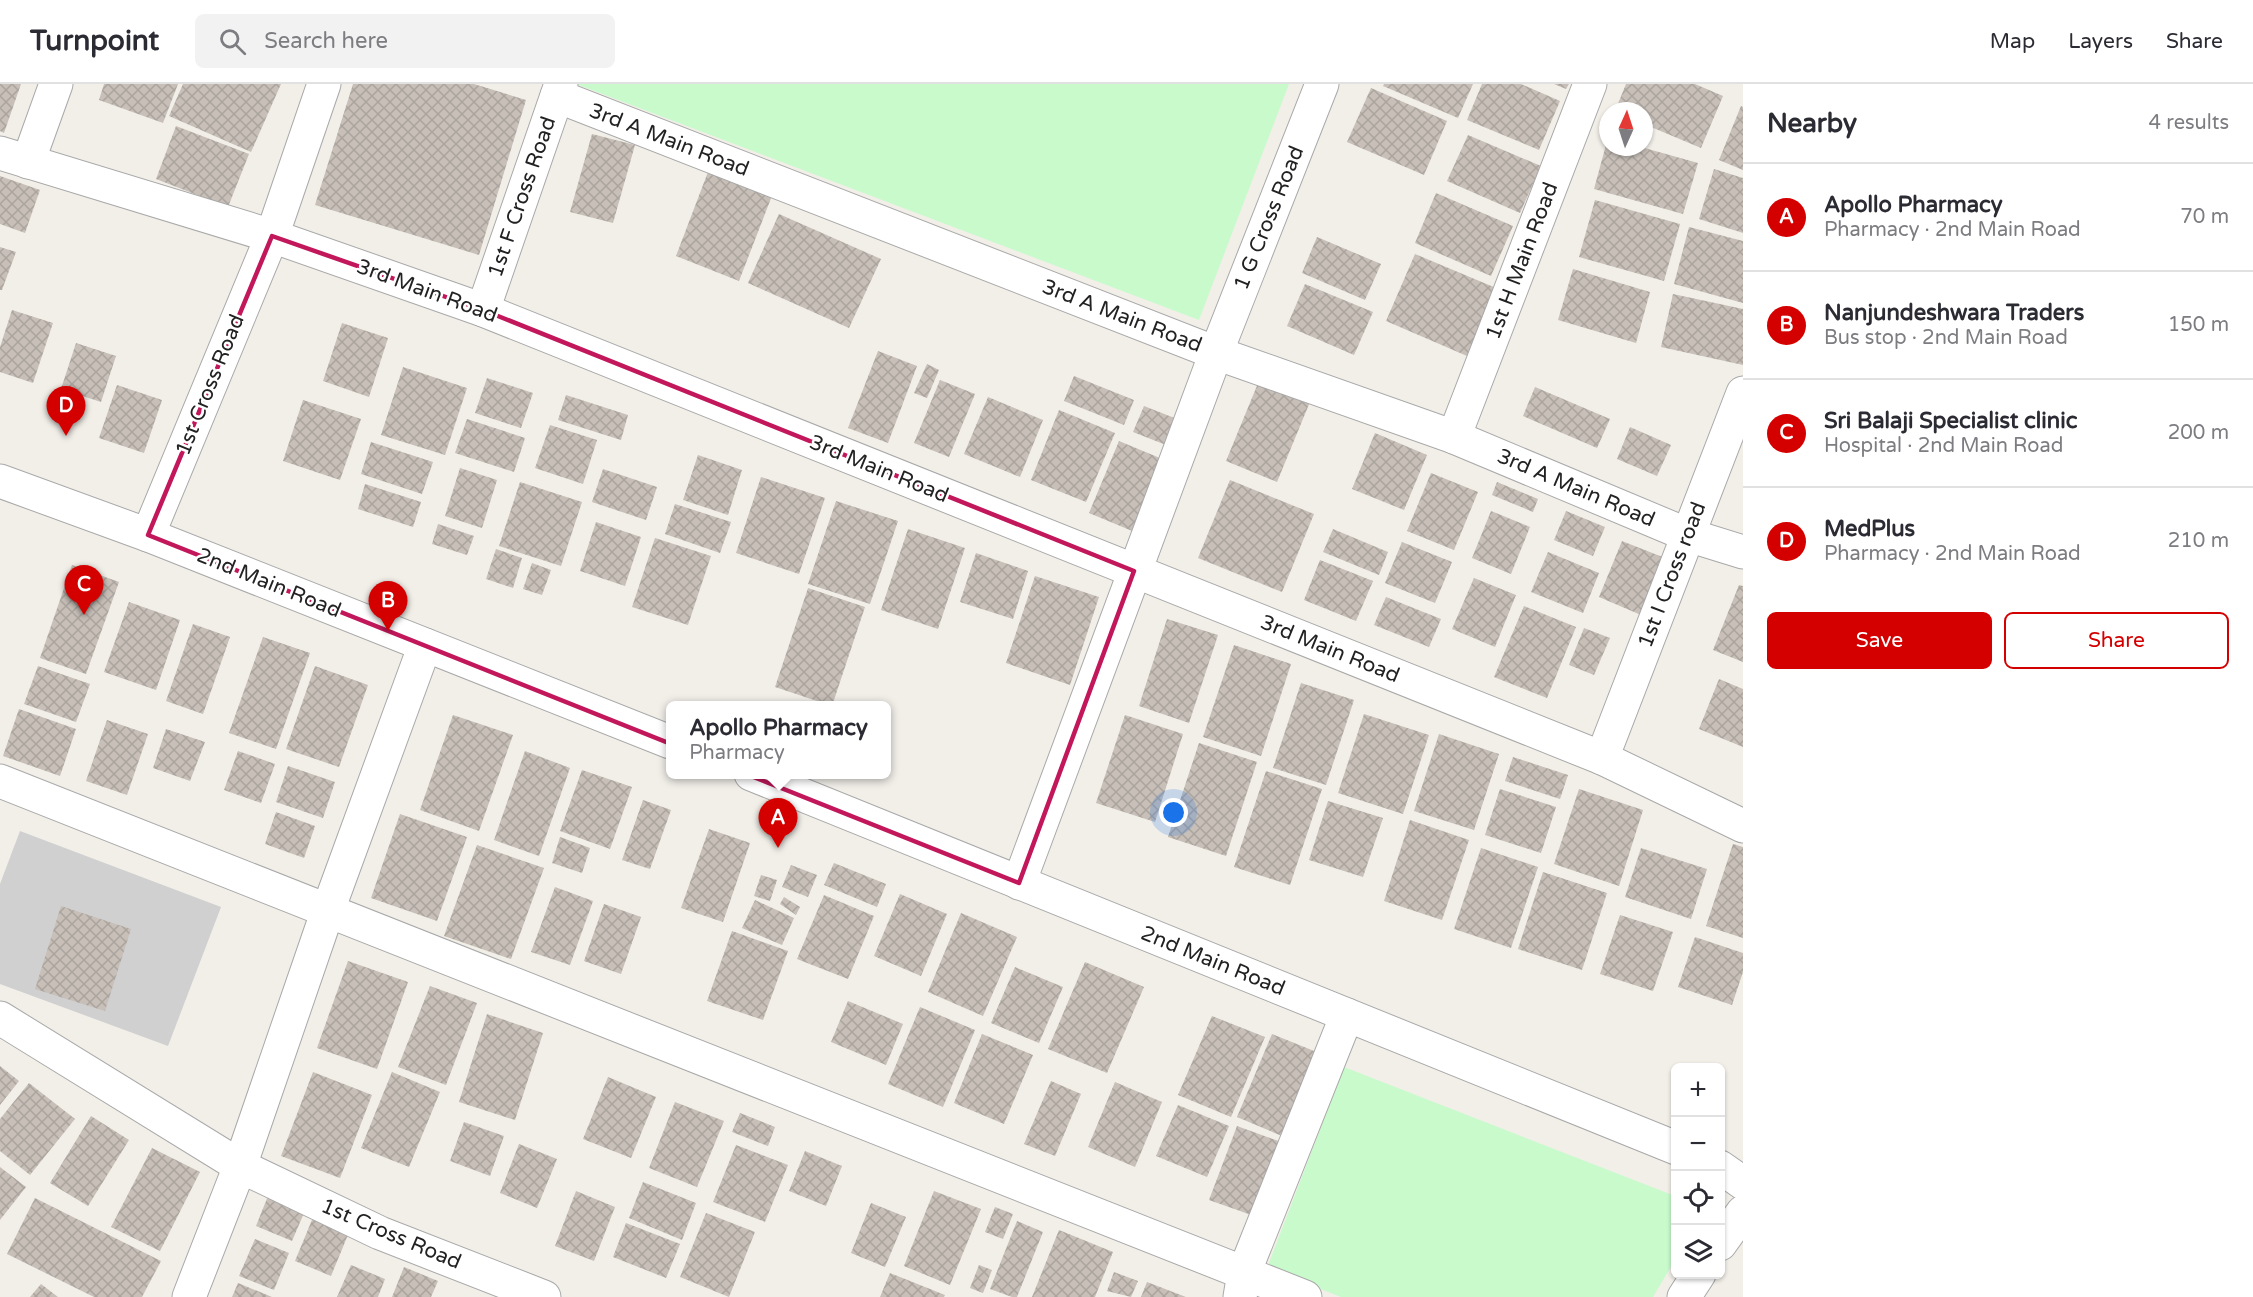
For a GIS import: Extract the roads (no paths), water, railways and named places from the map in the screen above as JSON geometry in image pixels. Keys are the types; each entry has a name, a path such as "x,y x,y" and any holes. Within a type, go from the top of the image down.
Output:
{"street":[{"path":"14,158 56,84"},
{"name":"1st Cross Road","path":"148,535 272,236 324,84"},
{"name":"1 G Cross Road","path":"1019,883 1216,352 1322,84"},
{"name":"1st H Main Road","path":"1454,437 1590,84"},
{"name":"3rd A Main Road","path":"559,90 1216,352 1454,437 1688,535 1743,552"},
{"name":"1st F Cross Road","path":"483,310 559,90"},
{"name":"3rd Main Road","path":"14,158 272,236 483,310 1602,758 1743,826"},
{"name":"1st I Cross road","path":"1602,758 1743,393"},
{"name":"2nd Main Road","path":"0,482 148,535 666,740"},
{"path":"189,1297 240,1166 328,910 425,645"},
{"name":"2nd Main Road","path":"763,779 1671,1146"},
{"path":"0,781 328,910 1242,1285 1305,1297"},
{"path":"1242,1285 1347,1015"},
{"name":"1st Cross Road","path":"0,1018 240,1166 380,1233 544,1297"},
{"path":"1725,1237 1743,1212"},
{"path":"1684,1297 1696,1279"}],"place":[{"name":"MedPlus","path":"66,436"},
{"name":"Sri Balaji Specialist clinic","path":"84,615"},
{"name":"Nanjundeshwara Traders","path":"388,631"},
{"name":"Apollo Pharmacy","path":"778,848"}]}
